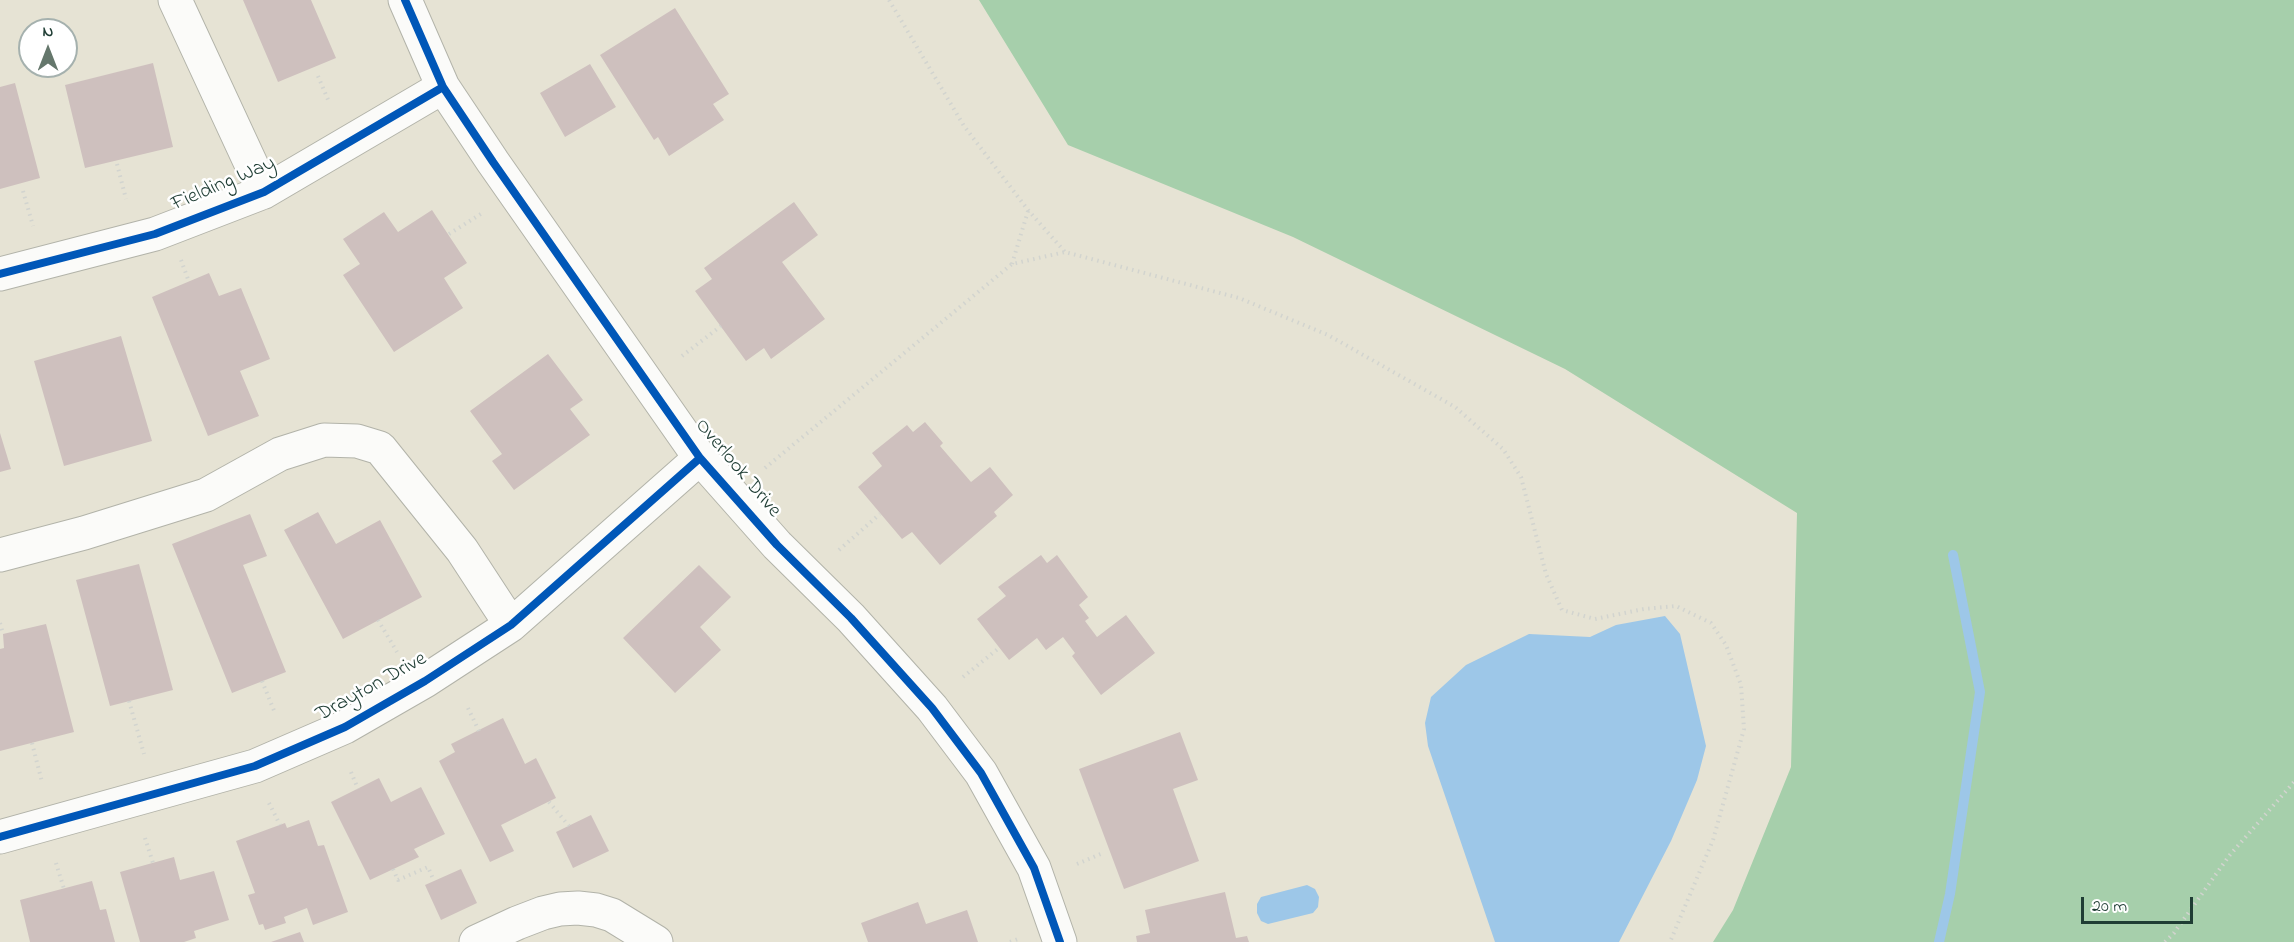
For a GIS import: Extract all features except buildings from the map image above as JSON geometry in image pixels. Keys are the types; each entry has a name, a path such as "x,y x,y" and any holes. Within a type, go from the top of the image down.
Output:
{"street":[{"path":"175,0 264,192"},
{"name":"Overlook Drive","path":"405,0 444,87 493,162 700,458 777,545 851,618 932,708 981,773 1034,868 1060,942"},
{"name":"Fielding Way","path":"0,274 155,234 264,192 444,87"},
{"path":"0,555 84,533 206,495 280,454 324,440 357,441 380,448 462,550 511,625"},
{"name":"Drayton Drive","path":"0,837 255,766 345,728 425,681 511,625 700,458"},
{"path":"476,942 543,914 578,908 612,915 656,942"}],"path":[{"path":"888,0 964,126 1028,210 1065,252"},
{"path":"318,76 329,102"},
{"path":"117,164 126,199"},
{"path":"23,191 33,225"},
{"path":"1012,264 1028,210"},
{"path":"449,234 485,211"},
{"path":"765,468 1012,264 1065,252 1239,298 1328,335 1455,406 1503,449 1521,477 1546,574 1562,610 1595,619 1644,609 1676,606 1711,623 1726,645 1741,685 1744,729 1713,840 1670,942"},
{"path":"180,258 189,282"},
{"path":"682,356 721,326"},
{"path":"839,550 880,513"},
{"path":"378,621 397,652"},
{"path":"0,622 3,634"},
{"path":"963,677 999,648"},
{"path":"262,681 275,712"},
{"path":"129,701 144,754"},
{"path":"468,708 478,731"},
{"path":"32,743 42,782"},
{"path":"351,772 358,789"},
{"path":"2165,942 2174,933 2229,856 2294,782"},
{"path":"549,801 569,826"},
{"path":"269,803 280,825"},
{"path":"145,838 153,863"},
{"path":"1077,864 1104,853"},
{"path":"56,863 64,889"},
{"path":"393,869 398,880 428,867 434,881"},
{"path":"1010,942 1022,938"}],"green space":[{"path":"979,0 2294,0 2294,942 1713,942 1733,910 1791,767 1797,513 1565,369 1293,237 1068,145"}],"water":[{"path":"1665,616 1680,634 1706,746 1697,780 1671,841 1619,942 1495,942 1428,746 1425,723 1431,697 1466,665 1529,634 1590,637 1616,625"},
{"path":"1307,885 1315,889 1319,897 1318,907 1313,913 1268,924 1261,921 1257,913 1257,904 1261,897"}],"waterway":[{"path":"1939,942 1950,894 1980,692 1953,555"}],"cycle path":[{"path":"405,0 443,87 700,458 777,545 851,618 932,708 981,773 1034,868 1060,942"},
{"path":"0,274 155,234 264,192 443,87"},
{"path":"0,837 255,766 345,727 425,681 511,625 700,458"}]}
